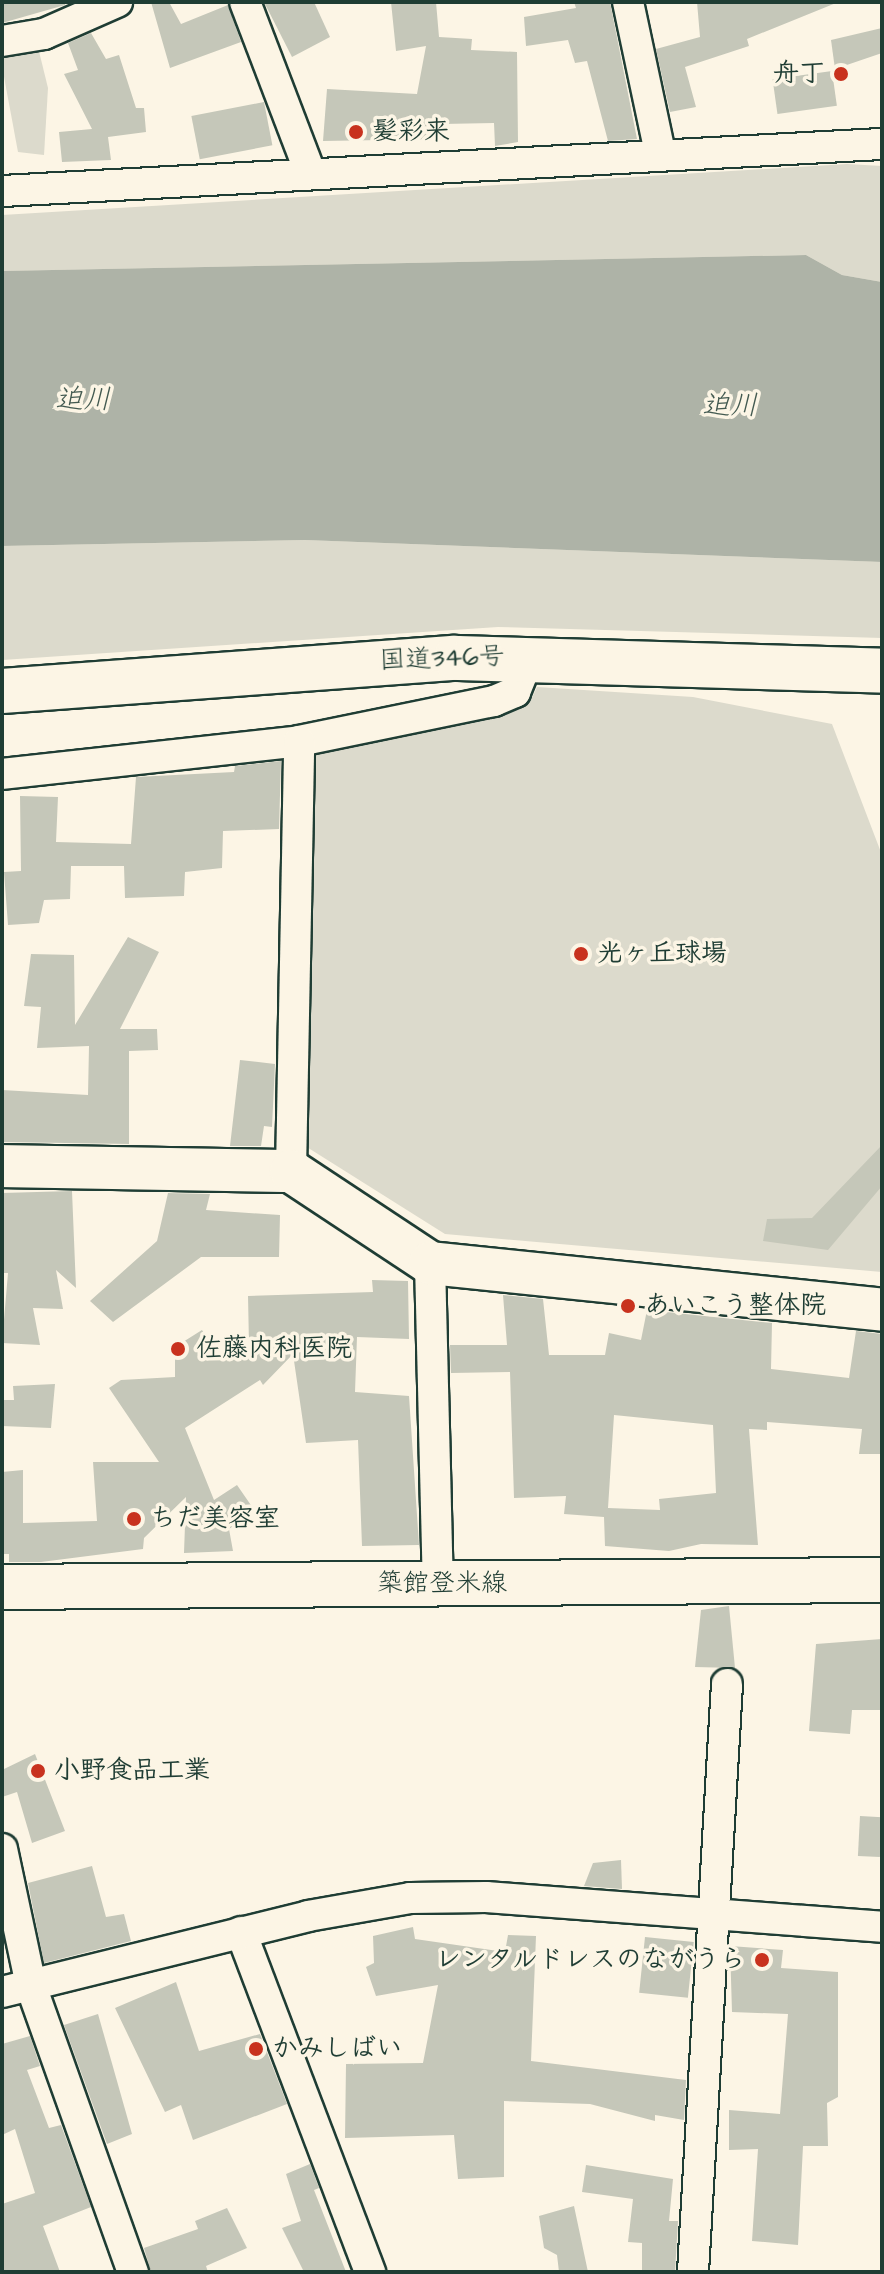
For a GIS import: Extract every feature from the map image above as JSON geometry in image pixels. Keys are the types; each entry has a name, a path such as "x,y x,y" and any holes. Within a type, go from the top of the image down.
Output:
{"main road":[{"name":"国道346号","path":"2,691 238,669 529,657 882,671"},
{"name":"築館登米線","path":"2,1587 882,1580"}],"street":[{"path":"2,41 44,34 117,2"},
{"path":"245,2 309,170"},
{"path":"628,2 660,153"},
{"path":"2,191 309,170 882,144"},
{"path":"2,774 299,741 506,697 525,679 529,657"},
{"path":"291,1171 299,741"},
{"path":"2,1166 291,1171 430,1263 882,1310"},
{"path":"430,1263 438,1584"},
{"path":"693,2272 717,1915 727,1684"},
{"path":"2,1849 16,1989 133,2272"},
{"path":"16,1989 241,1932 410,1898 486,1897 882,1927"},
{"path":"241,1932 370,2272"}],"shaded area":[{"path":"35,35 48,88 44,155 18,152 2,66 2,41"},
{"path":"847,164 882,166 882,282 842,275 806,255 2,271 2,215"},
{"path":"305,540 882,562 882,638 498,627 2,660 2,546"},
{"name":"光ヶ丘球場","path":"537,687 693,697 832,724 882,855 882,1272 445,1234 302,1144 316,752 331,724 531,700"}],"water":[{"name":"迫川","path":"806,255 842,275 882,282 882,562 305,540 2,546 2,271"}],"building":[{"path":"2,2 65,2 65,5 2,23"},
{"path":"151,2 169,2 181,24 228,5 241,42 170,68"},
{"path":"264,2 314,2 330,37 292,57"},
{"path":"391,2 436,2 439,37 472,39 471,50 517,52 518,142 495,146 494,123 442,124 441,139 323,141 327,89 417,94 426,46 396,51"},
{"path":"574,2 610,2 637,139 608,141 587,61 575,63 568,40 526,46 524,17 576,8"},
{"path":"697,2 836,3 747,39 749,46 685,67 696,107 670,112 656,49 700,37"},
{"path":"882,28 882,53 835,69 831,40"},
{"path":"91,33 106,59 119,55 136,108 144,108 146,132 108,137 111,160 62,162 59,132 92,129 64,74 78,70 68,43"},
{"path":"832,71 837,106 777,114 773,79"},
{"path":"264,102 272,145 200,159 191,116"},
{"path":"281,761 279,829 223,831 222,868 185,872 184,896 125,898 124,866 71,866 70,899 44,900 39,923 8,925 4,872 21,871 20,796 58,797 56,842 131,844 136,777 234,772 235,766"},
{"path":"128,937 159,952 120,1029 157,1029 158,1050 129,1051 129,1144 2,1142 2,1090 88,1095 89,1046 37,1048 41,1007 24,1006 31,954 74,955 75,1025"},
{"path":"240,1060 275,1064 272,1127 264,1126 261,1146 230,1146"},
{"path":"882,1145 882,1186 828,1250 763,1241 767,1219 812,1218"},
{"path":"72,1191 76,1288 56,1270 63,1309 33,1308 40,1345 2,1343 8,1273 2,1273 2,1193"},
{"path":"168,1193 210,1194 206,1210 280,1215 279,1257 201,1257 113,1322 90,1301 157,1241"},
{"path":"372,1280 408,1281 409,1339 357,1337 355,1392 409,1396 419,1545 362,1546 358,1440 306,1443 293,1354 263,1385 260,1380 185,1428 214,1500 237,1485 255,1511 229,1529 233,1551 184,1553 186,1497 144,1538 143,1549 41,1562 9,1562 9,1554 2,1554 2,1472 23,1470 23,1523 97,1521 93,1462 159,1462 109,1388 121,1380 175,1377 175,1347 202,1330 220,1360 249,1345 248,1296 373,1292"},
{"path":"503,1295 543,1299 549,1355 605,1355 609,1333 641,1340 647,1310 772,1323 771,1369 849,1378 856,1331 882,1334 882,1454 859,1454 862,1429 767,1422 767,1430 749,1429 758,1545 701,1544 669,1551 605,1546 604,1517 564,1514 566,1496 514,1498 510,1372 451,1373 450,1345 507,1345","holes":["614,1415 713,1425 716,1493 659,1499 660,1510 608,1508"]},
{"path":"55,1384 51,1428 2,1426 2,1400 14,1400 13,1386"},
{"path":"729,1606 735,1668 695,1667 701,1610"},
{"path":"882,1639 882,1710 852,1710 850,1734 809,1731 816,1644"},
{"path":"35,1754 65,1831 32,1843 17,1792 2,1797 2,1770"},
{"path":"860,1816 882,1817 880,1857 858,1856"},
{"path":"621,1860 622,1889 584,1886 593,1863"},
{"path":"92,1866 106,1917 124,1914 131,1941 44,1963 28,1883"},
{"path":"413,1927 415,1939 505,1952 508,1935 536,1936 531,2061 686,2080 684,2120 655,2115 655,2121 590,2104 504,2101 504,2177 458,2179 454,2135 345,2138 346,2064 423,2063 438,1985 376,1996 366,1967 374,1963 373,1936"},
{"path":"645,1937 694,1942 688,1998 639,1993"},
{"path":"730,1946 783,1950 781,1968 838,1972 838,2097 827,2103 828,2146 803,2146 798,2245 752,2241 758,2149 729,2150 729,2110 780,2114 788,2014 732,2012"},
{"path":"176,1982 199,2051 260,2034 287,2104 193,2140 181,2105 165,2112 115,2008"},
{"path":"98,2014 132,2134 107,2144 64,2025"},
{"path":"30,2036 40,2066 27,2070 49,2128 61,2125 91,2207 43,2226 60,2272 2,2272 2,2204 35,2193 15,2129 2,2135 2,2044"},
{"path":"310,2164 319,2188 314,2190 346,2272 304,2272 282,2228 301,2221 286,2174"},
{"path":"586,2165 673,2179 669,2221 678,2221 675,2272 642,2272 642,2243 628,2242 633,2199 582,2192"},
{"path":"574,2206 588,2272 559,2272 557,2255 544,2248 539,2216"},
{"path":"227,2208 247,2248 206,2266 208,2272 151,2272 144,2248 198,2229 195,2221"}],"place":[{"name":"舟丁","path":"841,74"},
{"name":"髪彩来","path":"356,132"},
{"name":"光ヶ丘球場","path":"581,954"},
{"name":"あいこう整体院","path":"628,1306"},
{"name":"佐藤内科医院","path":"178,1349"},
{"name":"ちだ美容室","path":"134,1519"},
{"name":"小野食品工業","path":"38,1771"},
{"name":"レンタルドレスのながうら","path":"762,1960"},
{"name":"かみしばい","path":"256,2049"}]}
